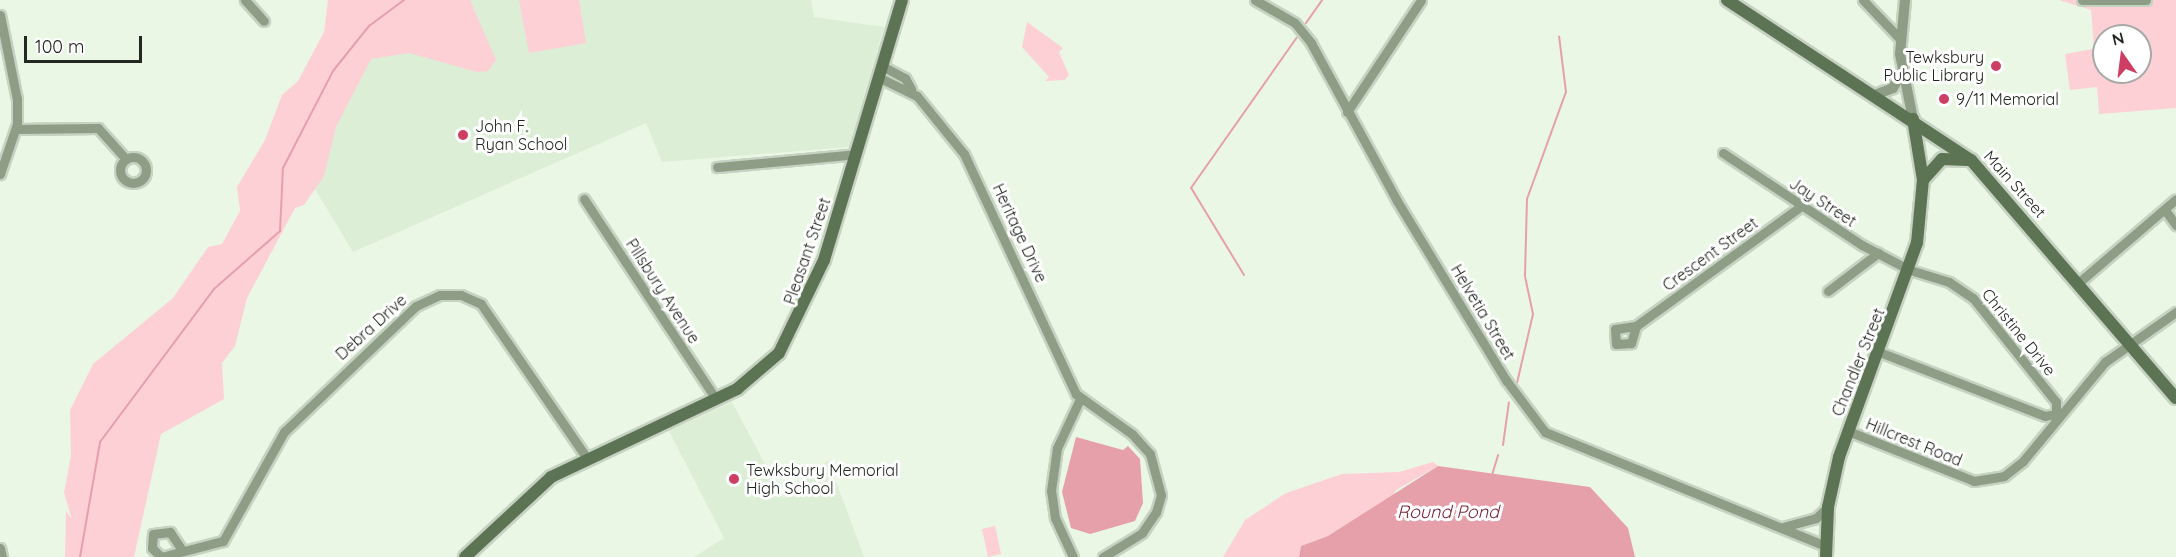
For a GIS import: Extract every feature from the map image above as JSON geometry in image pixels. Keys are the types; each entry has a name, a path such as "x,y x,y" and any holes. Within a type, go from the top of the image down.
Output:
{"main road":[{"name":"Pleasant Street","path":"465,557 542,484 587,458 716,399 765,368 793,332 822,267 902,0"},
{"name":"Main Street","path":"1727,0 1913,119 1971,160 2077,284 2127,347 2174,392"},
{"name":"Chandler Street","path":"1826,551 1828,507 1848,431 1910,270 1923,180 1913,119"},
{"path":"1923,180 1942,159 1971,160"}],"street":[{"path":"245,0 264,21"},
{"name":"Helvetia Street","path":"1255,0 1305,35 1347,112 1492,358 1545,432 1783,527 1826,551"},
{"path":"1347,112 1421,0"},
{"path":"1863,0 1900,39"},
{"name":"Chandler Street","path":"1905,0 1900,39 1903,70 1913,119"},
{"path":"2082,0 2146,0"},
{"path":"0,15 17,99 16,129 0,174"},
{"path":"1875,95 1893,88 1903,70"},
{"name":"Heritage Drive","path":"880,71 912,91 951,135 978,178 1080,399 1142,443 1158,474 1161,495 1150,524 1103,557"},
{"path":"16,129 98,128 126,159"},
{"name":"Jay Street","path":"1723,153 1801,206 1910,270"},
{"path":"717,167 856,154"},
{"name":"Pillsbury Avenue","path":"584,199 716,399"},
{"path":"2077,284 2176,199"},
{"name":"Crescent Street","path":"1636,326 1801,206"},
{"path":"2165,210 2176,225"},
{"path":"1828,291 1878,253"},
{"name":"Christine Drive","path":"1910,270 1949,282 1973,298 2056,402 2056,414"},
{"name":"Debra Drive","path":"182,550 212,546 231,534 266,455 284,432 416,306 440,295 473,298 489,313 587,458"},
{"name":"Hillcrest Road","path":"1848,431 1974,481 2011,472 2056,414 2104,362 2176,312"},
{"path":"1879,352 2045,416 2056,414"},
{"path":"1072,557 1055,518 1051,491 1057,448 1080,399"},
{"path":"1783,527 1816,518 1828,507"},
{"path":"0,548 2,557"}],"shaded area":[{"path":"328,0 470,0 496,60 488,71 477,72 409,53 371,59 336,127 324,176 304,205 295,208 247,298 235,346 222,363 224,399 161,434 134,557 65,557 66,511 72,519 64,493 71,456 70,410 93,364 173,298 208,247 222,244 240,211 237,187 265,140 282,95 298,81 324,32"},
{"name":"John F. Ryan School","path":"408,0 811,0 814,17 884,27 849,147 662,162 646,123 353,252 295,156"},
{"path":"519,0 579,0 586,43 529,53"},
{"path":"2059,0 2176,0 2176,108 2099,114 2097,87 2070,90 2065,54 2092,49 2092,84 2152,84 2152,24 2092,24 2091,10"},
{"path":"1027,22 1063,48 1059,52 1069,75 1065,80 1045,81 1049,77 1022,47"},
{"name":"Tewksbury Memorial High School","path":"732,402 783,498 828,460 864,557 694,557 724,538 669,431"},
{"path":"1433,462 1438,466 1396,490 1384,515 1301,546 1299,557 1223,557 1245,520 1286,493 1342,474 1399,472"},
{"path":"995,526 1001,554 988,557 982,529"}],"water":[{"path":"1076,437 1123,450 1128,446 1140,459 1143,503 1135,521 1090,534 1071,528 1062,492"},
{"name":"Round Pond","path":"1438,466 1590,487 1628,528 1635,557 1299,557 1301,546 1328,536"}],"waterway":[{"path":"80,557 100,442 214,289 280,231 283,168 333,71 369,26 404,0"},
{"path":"1306,23 1322,0"},
{"path":"1517,383 1533,314 1525,275 1527,199 1566,92 1559,36"},
{"path":"1244,275 1191,188 1297,37"},
{"path":"1503,445 1509,402"},
{"path":"1492,475 1498,455"}],"place":[{"name":"Tewksbury Public Library","path":"1996,66"},
{"name":"9/11 Memorial","path":"1944,99"},
{"name":"John F. Ryan School","path":"463,135"},
{"name":"Tewksbury Memorial High School","path":"734,479"}]}
